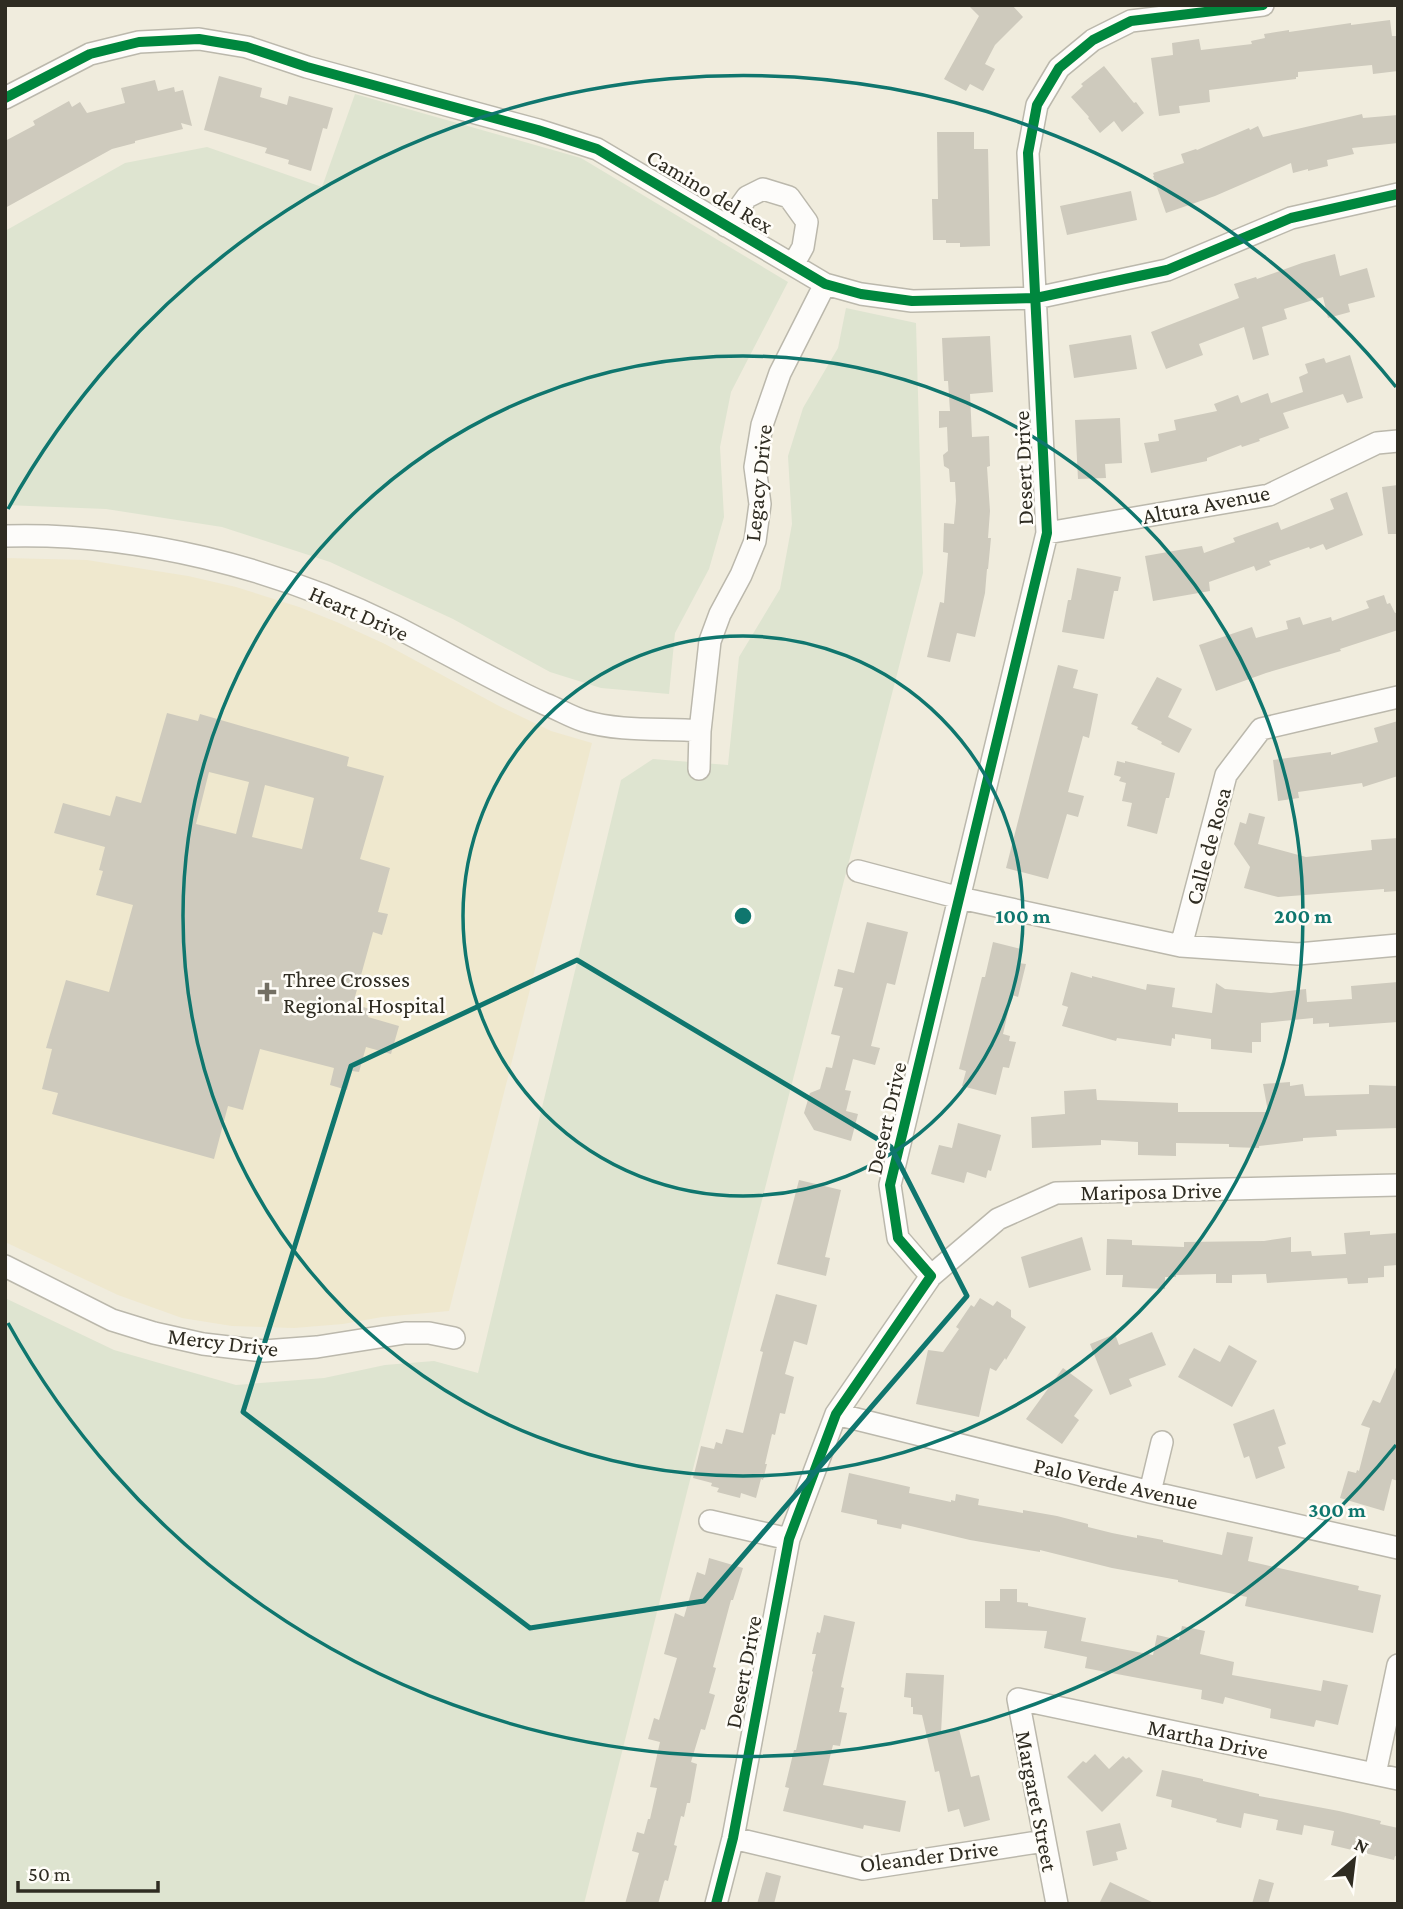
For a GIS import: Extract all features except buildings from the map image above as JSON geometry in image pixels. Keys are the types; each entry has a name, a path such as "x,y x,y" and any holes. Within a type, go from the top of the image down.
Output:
{"street":[{"name":"Desert Drive","path":"716,1904 733,1838 789,1539 836,1414 931,1276 898,1238 890,1185 1047,533 1028,152 1037,105 1059,68 1093,40 1131,22 1263,5"},
{"name":"Camino del Rex","path":"5,98 89,54 139,42 199,39 247,47 307,67 538,130 597,149 825,284 861,294 912,301 1037,298 1167,270 1291,218 1398,194"},
{"path":"726,226 747,197 762,189 789,197 807,222 803,247 793,265"},
{"name":"Legacy Drive","path":"699,769 700,732 710,641 755,541 760,505 755,467 762,425 780,373 825,284"},
{"name":"Altura Avenue","path":"1047,533 1269,495 1377,443 1398,442"},
{"name":"Heart Drive","path":"5,536 87,539 177,552 251,570 332,598 584,721 641,729 700,732"},
{"name":"Calle de Rosa","path":"1181,946 1226,775 1261,729 1398,697"},
{"path":"858,872 960,898 1181,946 1298,954 1398,945"},
{"name":"Mariposa Drive","path":"931,1276 998,1219 1056,1193 1398,1185"},
{"name":"Mercy Drive","path":"5,1266 113,1320 203,1344 264,1351 317,1347 405,1333 429,1333 454,1338"},
{"name":"Palo Verde Avenue","path":"836,1414 1150,1492 1398,1548"},
{"path":"1150,1492 1163,1442"},
{"path":"710,1521 789,1539"},
{"path":"1375,1774 1398,1665"},
{"name":"Martha Drive","path":"1018,1699 1398,1779"},
{"name":"Margaret Street","path":"1018,1699 1058,1904"},
{"name":"Oleander Drive","path":"733,1838 863,1869 1044,1841"}],"highlighted area":[{"path":"577,960 891,1147 967,1296 704,1601 530,1628 243,1412 351,1066"}],"shaded area":[{"name":"Three Crosses Regional Hospital","path":"5,558 87,560 188,576 236,587 339,623 385,644 551,731 592,743 449,1311 294,1328 232,1326 182,1318 118,1295 5,1242"}],"green space":[{"path":"355,94 581,158 788,282 731,392 720,447 724,517 709,569 675,633 669,694 601,688 550,672 453,619 330,562 222,527 106,509 5,505 5,231 125,163 207,147 322,187"},
{"path":"846,308 916,323 923,573 584,1904 5,1904 5,1298 114,1350 236,1385 324,1378 385,1365 434,1361 478,1373 621,780 653,759 728,765 739,657 780,589 792,524 788,456 803,408 838,348"}],"cycle path":[{"path":"716,1904 733,1838 789,1539 836,1414 931,1276 898,1238 890,1185 1047,533 1028,153 1037,105 1059,68 1093,40 1131,21 1263,5"},
{"path":"5,98 90,54 139,42 199,39 247,47 307,67 538,130 597,149 825,284 861,294 912,301 1036,298 1167,270 1291,218 1398,194"}],"place":[{"name":"Three Crosses Regional Hospital","path":"267,992"}]}
